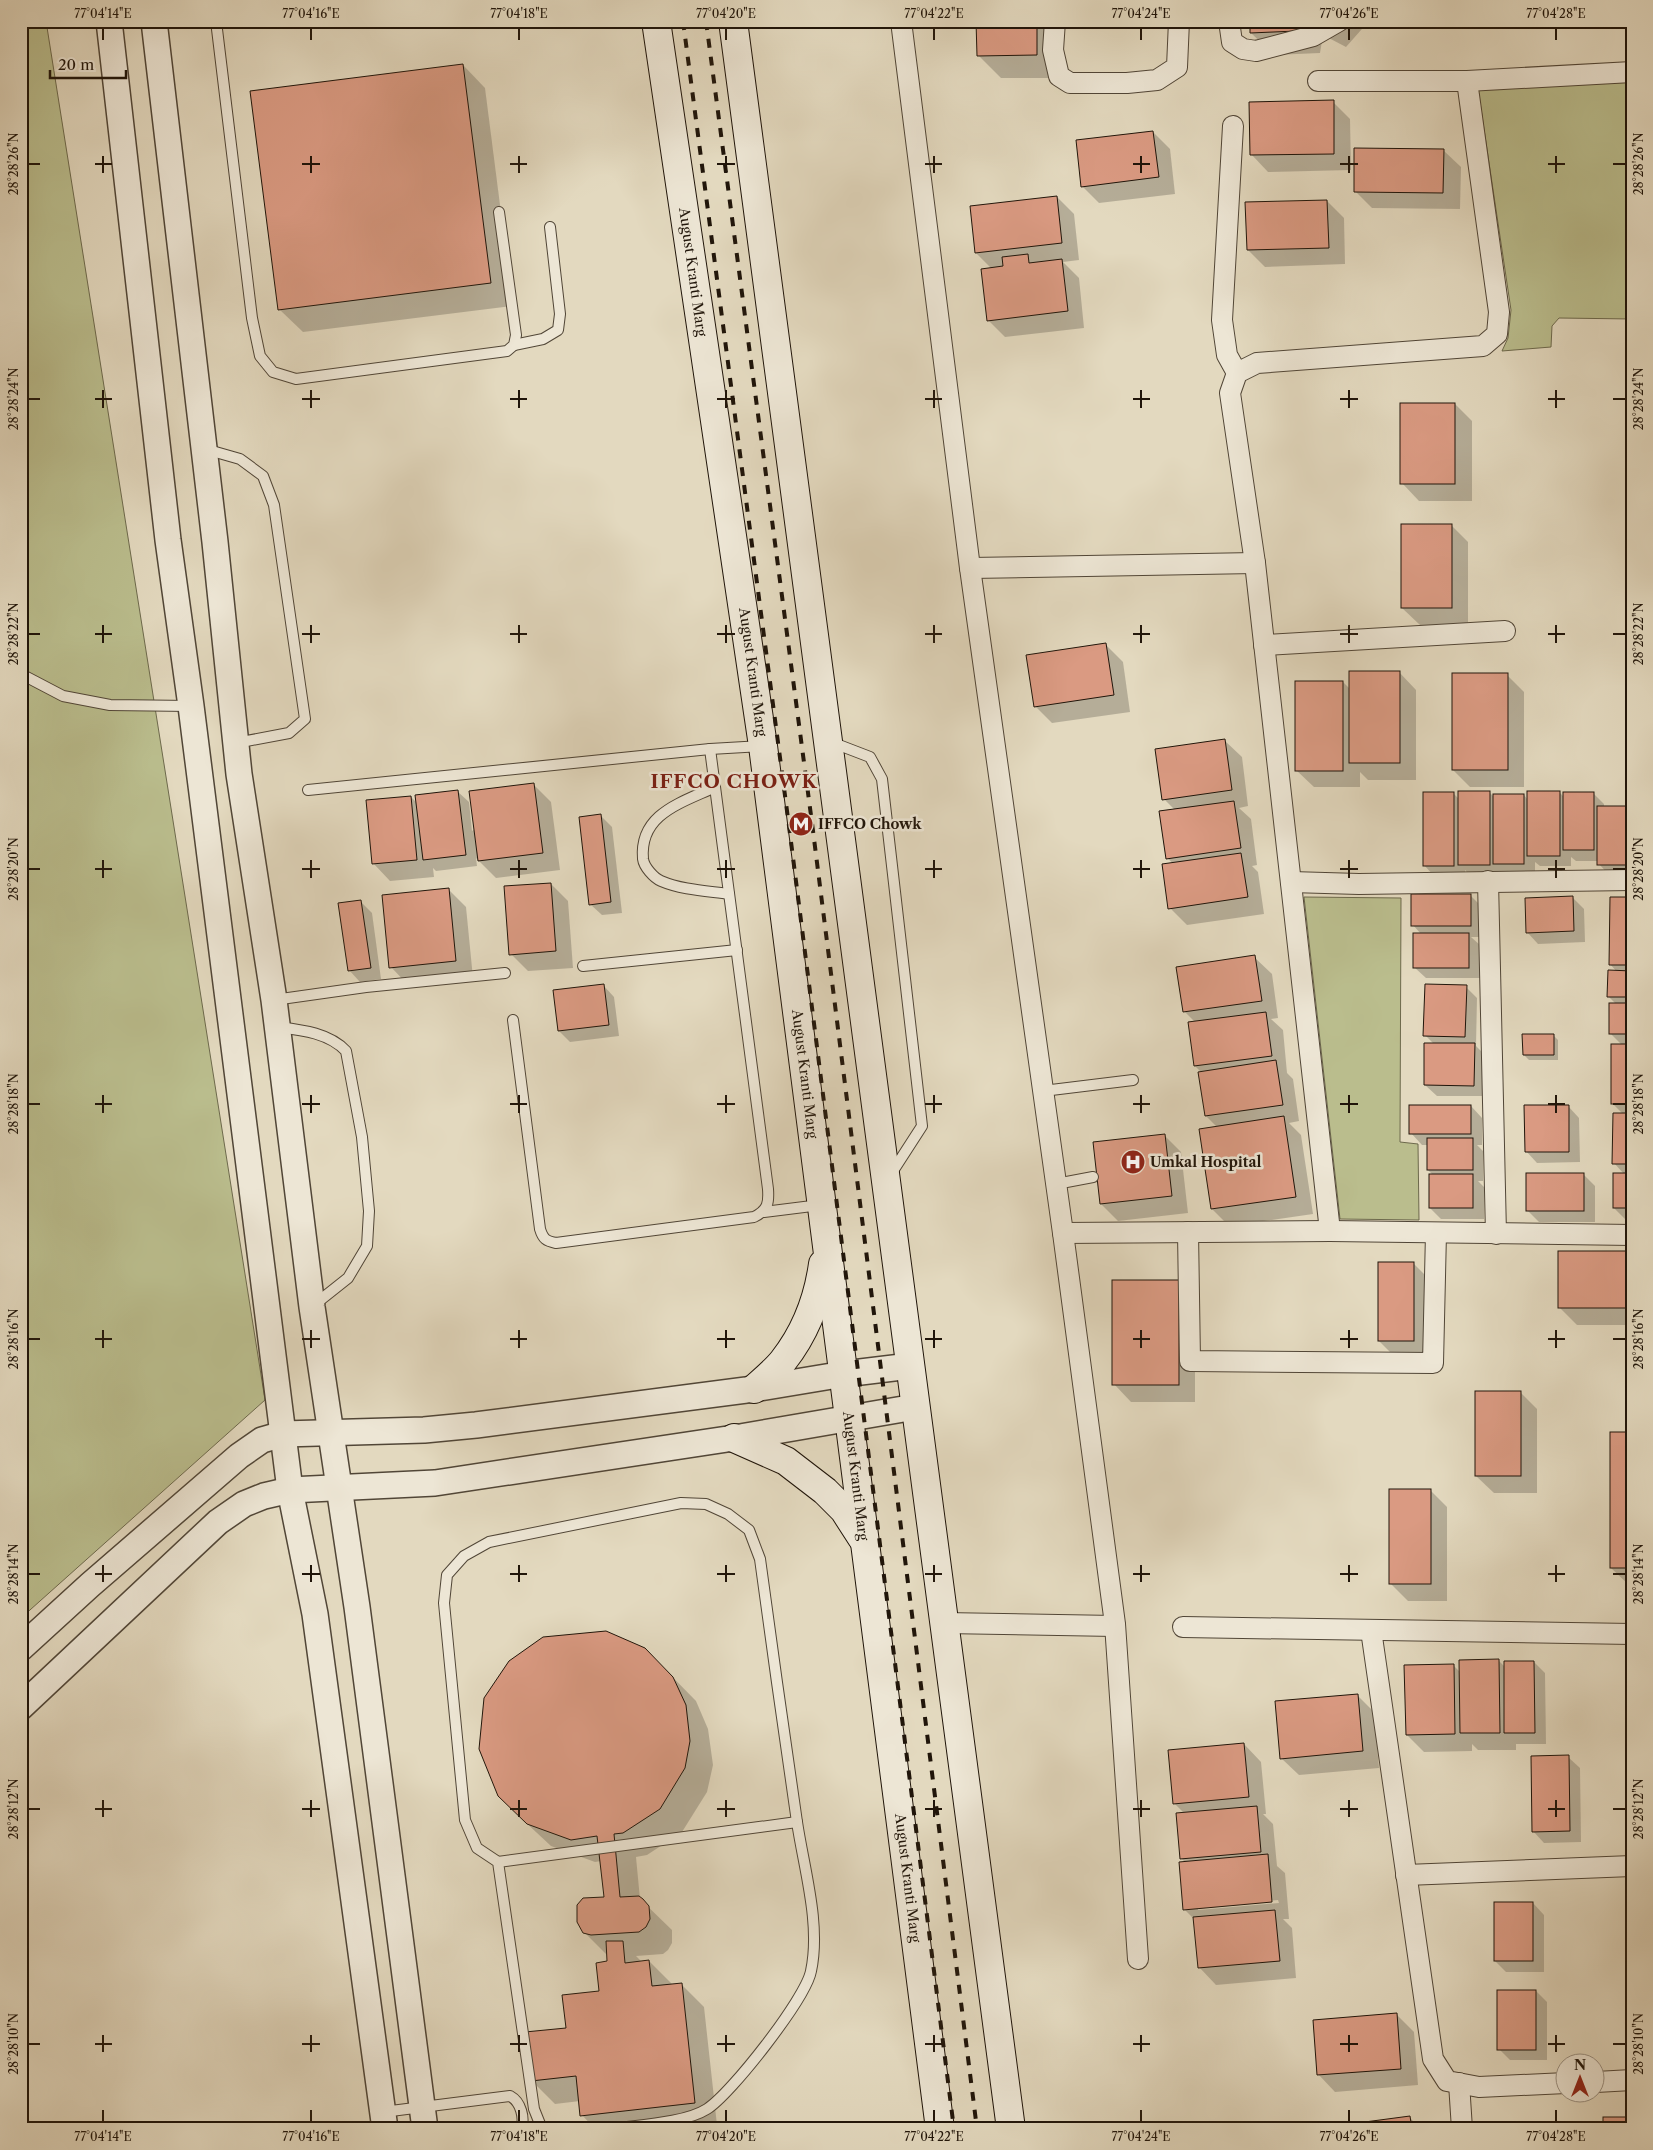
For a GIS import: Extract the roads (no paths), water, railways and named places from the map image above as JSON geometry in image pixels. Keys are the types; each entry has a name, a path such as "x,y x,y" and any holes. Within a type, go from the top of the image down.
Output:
{"main road":[{"name":"August Kranti Marg","path":"656,21 764,746 940,2129"},
{"path":"733,21 1011,2129"},
{"path":"754,1389 782,1362 804,1328 820,1285 826,1237"},
{"path":"734,1438 786,1461 826,1491 844,1510 865,1544"}],"street":[{"path":"109,21 168,540 191,706 290,1490 315,1614 384,2120"},
{"path":"154,21 204,448 238,774 274,1000 312,1307 357,1607 423,2118"},
{"path":"901,21 970,568 1063,1233 1115,1626 1138,1959"},
{"path":"1055,21 1053,50 1059,76 1070,84 1127,83 1157,80 1177,67 1179,21"},
{"path":"1229,21 1232,42 1243,49 1256,51 1313,36 1339,21"},
{"path":"1318,81 1467,81 1632,72"},
{"path":"1330,1231 1255,563 1230,393 1237,373 1257,362 1484,346 1496,334 1499,312 1467,81"},
{"path":"1234,126 1222,320 1227,355 1237,373"},
{"path":"970,568 1255,563"},
{"path":"1264,645 1506,631"},
{"path":"1291,882 1359,884 1632,880"},
{"path":"1488,881 1496,1234"},
{"path":"1063,1233 1330,1231 1632,1235"},
{"path":"1188,1232 1190,1361 1433,1363 1436,1233"},
{"path":"21,1648 90,1584 238,1456 262,1440 283,1434 424,1430 476,1425 754,1389 844,1374 910,1366"},
{"path":"21,1707 218,1522 244,1504 257,1498 290,1490 435,1484 734,1438 915,1407"},
{"path":"944,1623 1115,1626"},
{"path":"1183,1627 1632,1634"},
{"path":"1371,1630 1433,2059 1447,2081 1459,2084 1479,2087 1556,2083"},
{"path":"1406,1876 1632,1866"},
{"path":"1606,2081 1632,2080"},
{"path":"1459,2084 1462,2129"}],"lane":[{"path":"216,21 252,318 260,356 273,372 296,379 507,351 514,345 543,339 558,330 560,314 550,227"},
{"path":"499,212 516,335 514,345"},
{"path":"204,448 240,459 263,476 274,505 305,719 289,732 236,743"},
{"path":"21,674 62,696 110,706 191,706"},
{"path":"828,740 870,757 882,780 922,1126 886,1181"},
{"path":"308,790 710,749 764,746"},
{"path":"710,749 768,1189 769,1203 764,1212"},
{"path":"715,788 666,810 648,828 642,846 644,865 660,881 729,894"},
{"path":"583,966 736,950"},
{"path":"274,1000 505,973"},
{"path":"513,1020 540,1228 542,1236 546,1241 556,1243 754,1217 764,1212 822,1205"},
{"path":"277,1027 306,1030 338,1043 346,1051 362,1137 369,1211 367,1246 348,1278 312,1307"},
{"path":"1042,1091 1133,1080"},
{"path":"1056,1184 1093,1177"},
{"path":"612,2129 675,2120 706,2110 728,2092 798,2001 811,1973 815,1933 797,1822 760,1559 749,1530 728,1514 706,1504 681,1502 489,1542 464,1556 447,1575 444,1603 464,1820 476,1848 498,1862 797,1822"},
{"path":"498,1862 534,2109 542,2129"},
{"path":"384,2120 423,2118 506,2096 514,2098 521,2112 523,2122 521,2129"},
{"path":"521,2112 534,2109"}],"railway":[{"path":"683,21 789,826 954,2129"},
{"path":"706,21 812,823 977,2129"}],"place":[{"name":"IFFCO Chowk","path":"801,824"},
{"name":"Umkal Hospital","path":"1133,1162"}],"district":[{"name":"IFFCO CHOWK","path":"734,781"}]}
